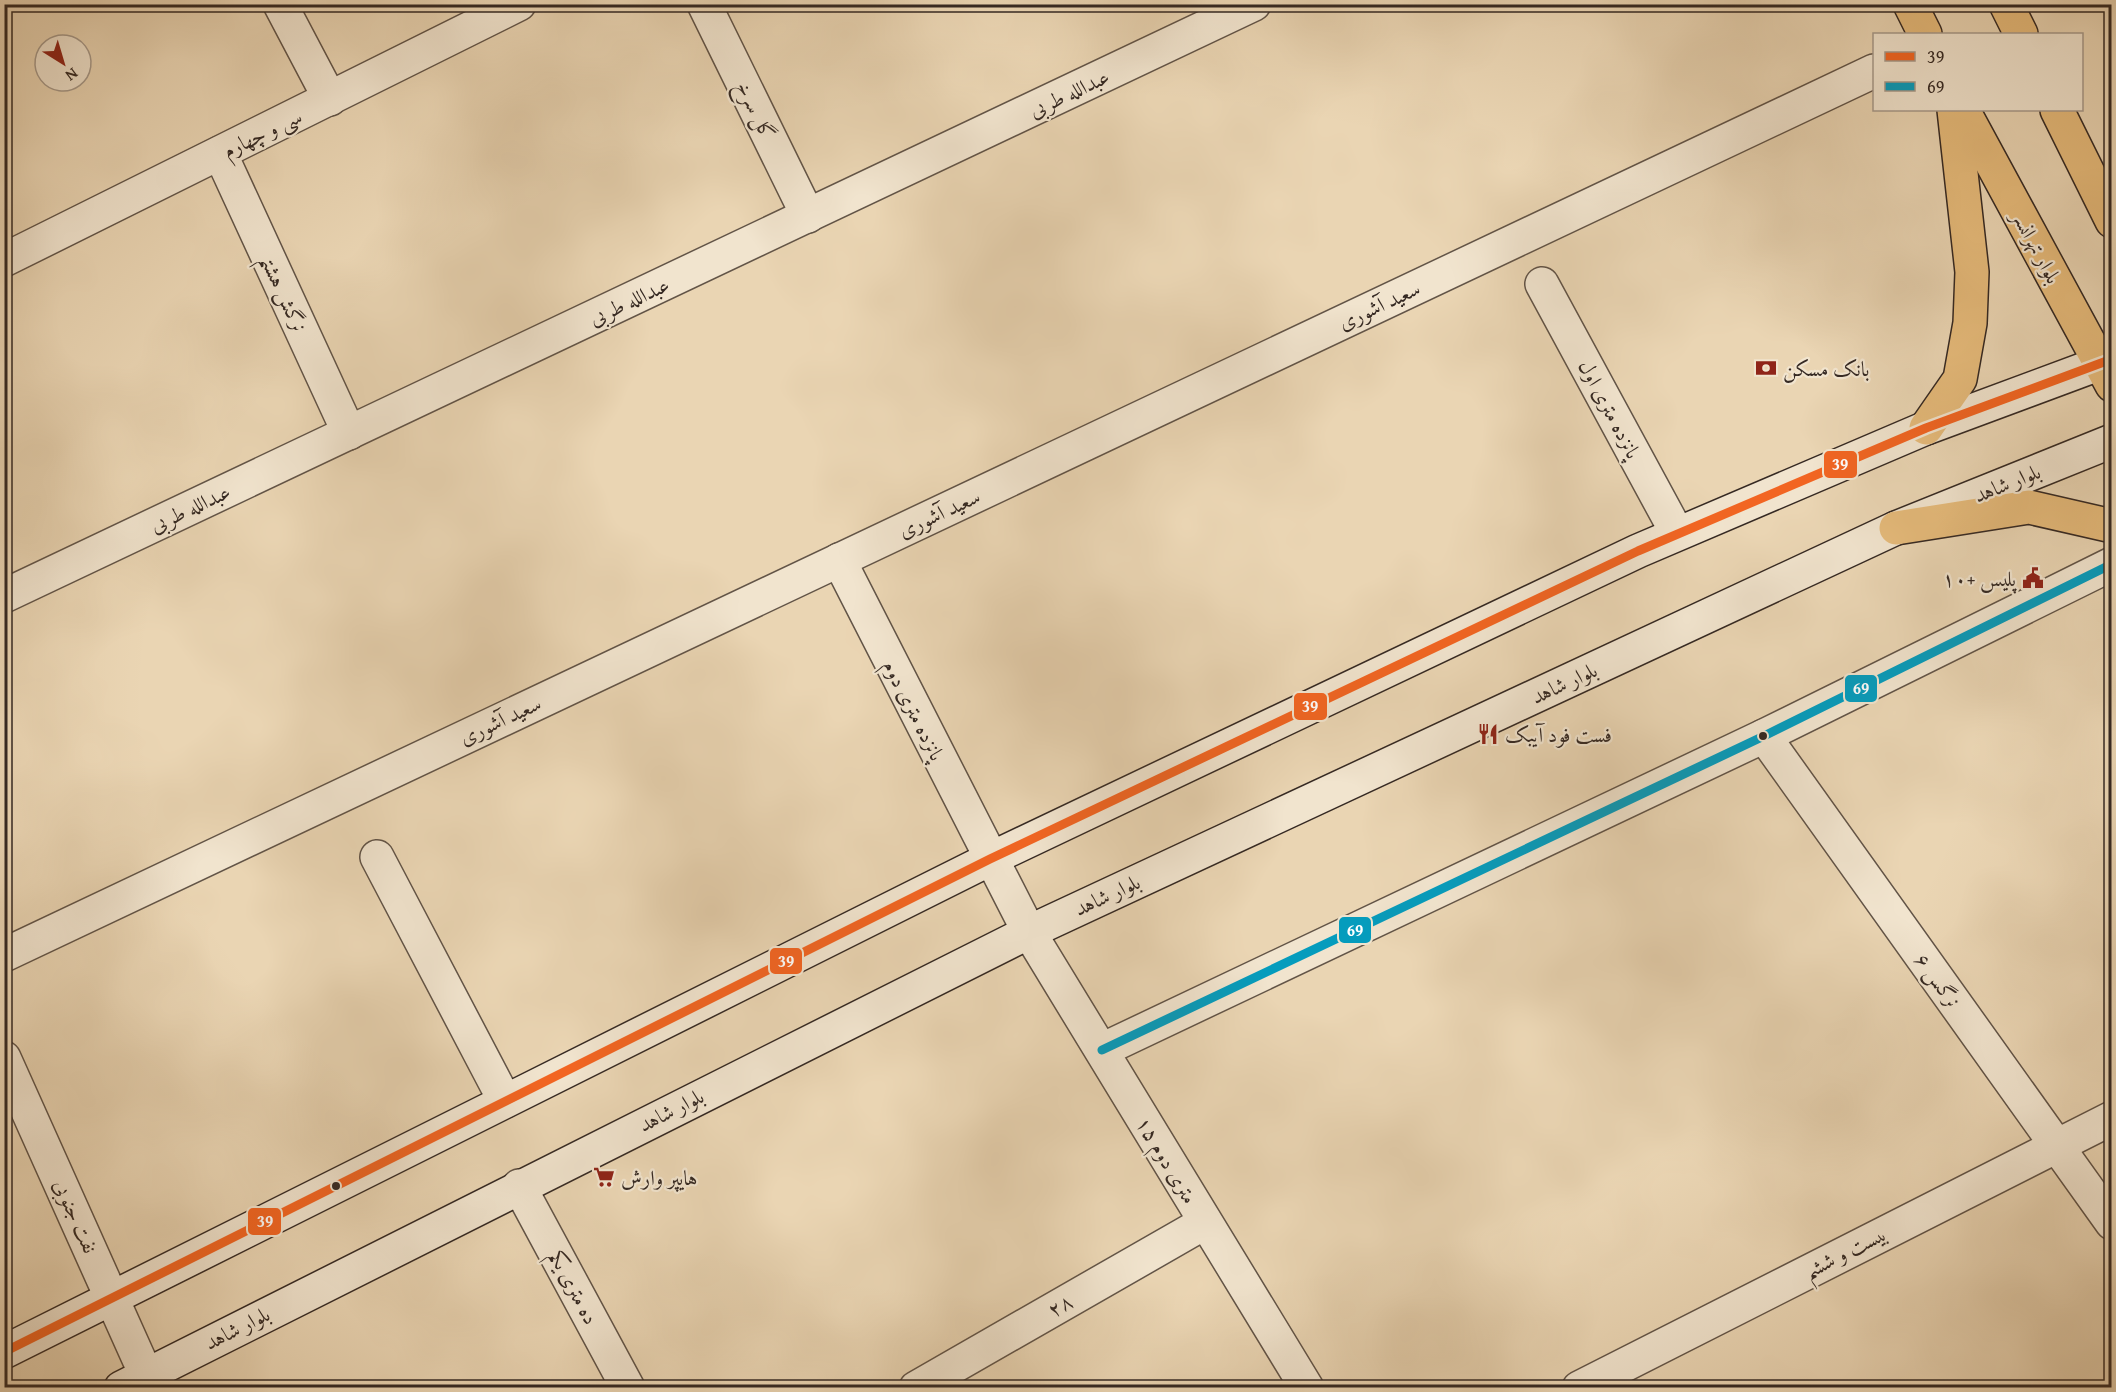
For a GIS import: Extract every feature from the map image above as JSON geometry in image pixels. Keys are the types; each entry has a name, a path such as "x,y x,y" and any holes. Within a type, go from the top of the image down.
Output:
{"main road":[{"path":"1910,4 1924,33"},
{"path":"2006,4 2020,33"},
{"path":"1926,428 1959,379 1970,323 1972,272 1953,111"},
{"name":"بلوار تهرانسر","path":"1964,111 2108,369"},
{"path":"2058,111 2108,208"},
{"path":"1896,528 2029,507 2112,526"}],"street":[{"path":"280,4 330,99"},
{"name":"سی و چهارم","path":"4,260 519,4"},
{"name":"گل سرخ","path":"704,4 808,216"},
{"name":"عبدالله طربی","path":"4,596 1254,4"},
{"name":"سعید آشوری","path":"4,955 1873,72"},
{"name":"نرگش هشتم","path":"220,153 349,433"},
{"name":"پانزده متری اول","path":"1542,284 1677,533"},
{"path":"4,1352 990,859 1677,533 1926,428 2108,369"},
{"name":"بلوار شاهد","path":"139,1383 519,1186 1029,932 1896,528 2112,441"},
{"name":"پانزده متری دوم","path":"839,560 1029,932"},
{"path":"1102,1050 1764,736 2112,564"},
{"name":"نرگس ۶","path":"1764,736 2112,1223"},
{"path":"377,857 505,1101"},
{"name":"۱۵ متری دوم","path":"1029,932 1306,1388"},
{"name":"نفت جنوبی","path":"4,1058 113,1297 139,1383"},
{"name":"بیست و ششم","path":"1579,1388 2055,1144 2112,1118"},
{"name":"ده متری یکم","path":"519,1186 628,1388"},
{"name":"۲۸","path":"916,1388 1204,1223"}],"transit line":[{"name":"39","path":"4,1352 990,859 1638,551 1926,428 2112,359"},
{"name":"69","path":"1102,1050 1764,736 2112,564"}],"place":[{"name":"بانک مسکن","path":"1766,368"},
{"name":"پلیس +۱۰","path":"2033,578"},
{"name":"فست فود آیبک","path":"1488,734"},
{"name":"هایپر وارش","path":"604,1177"}]}
